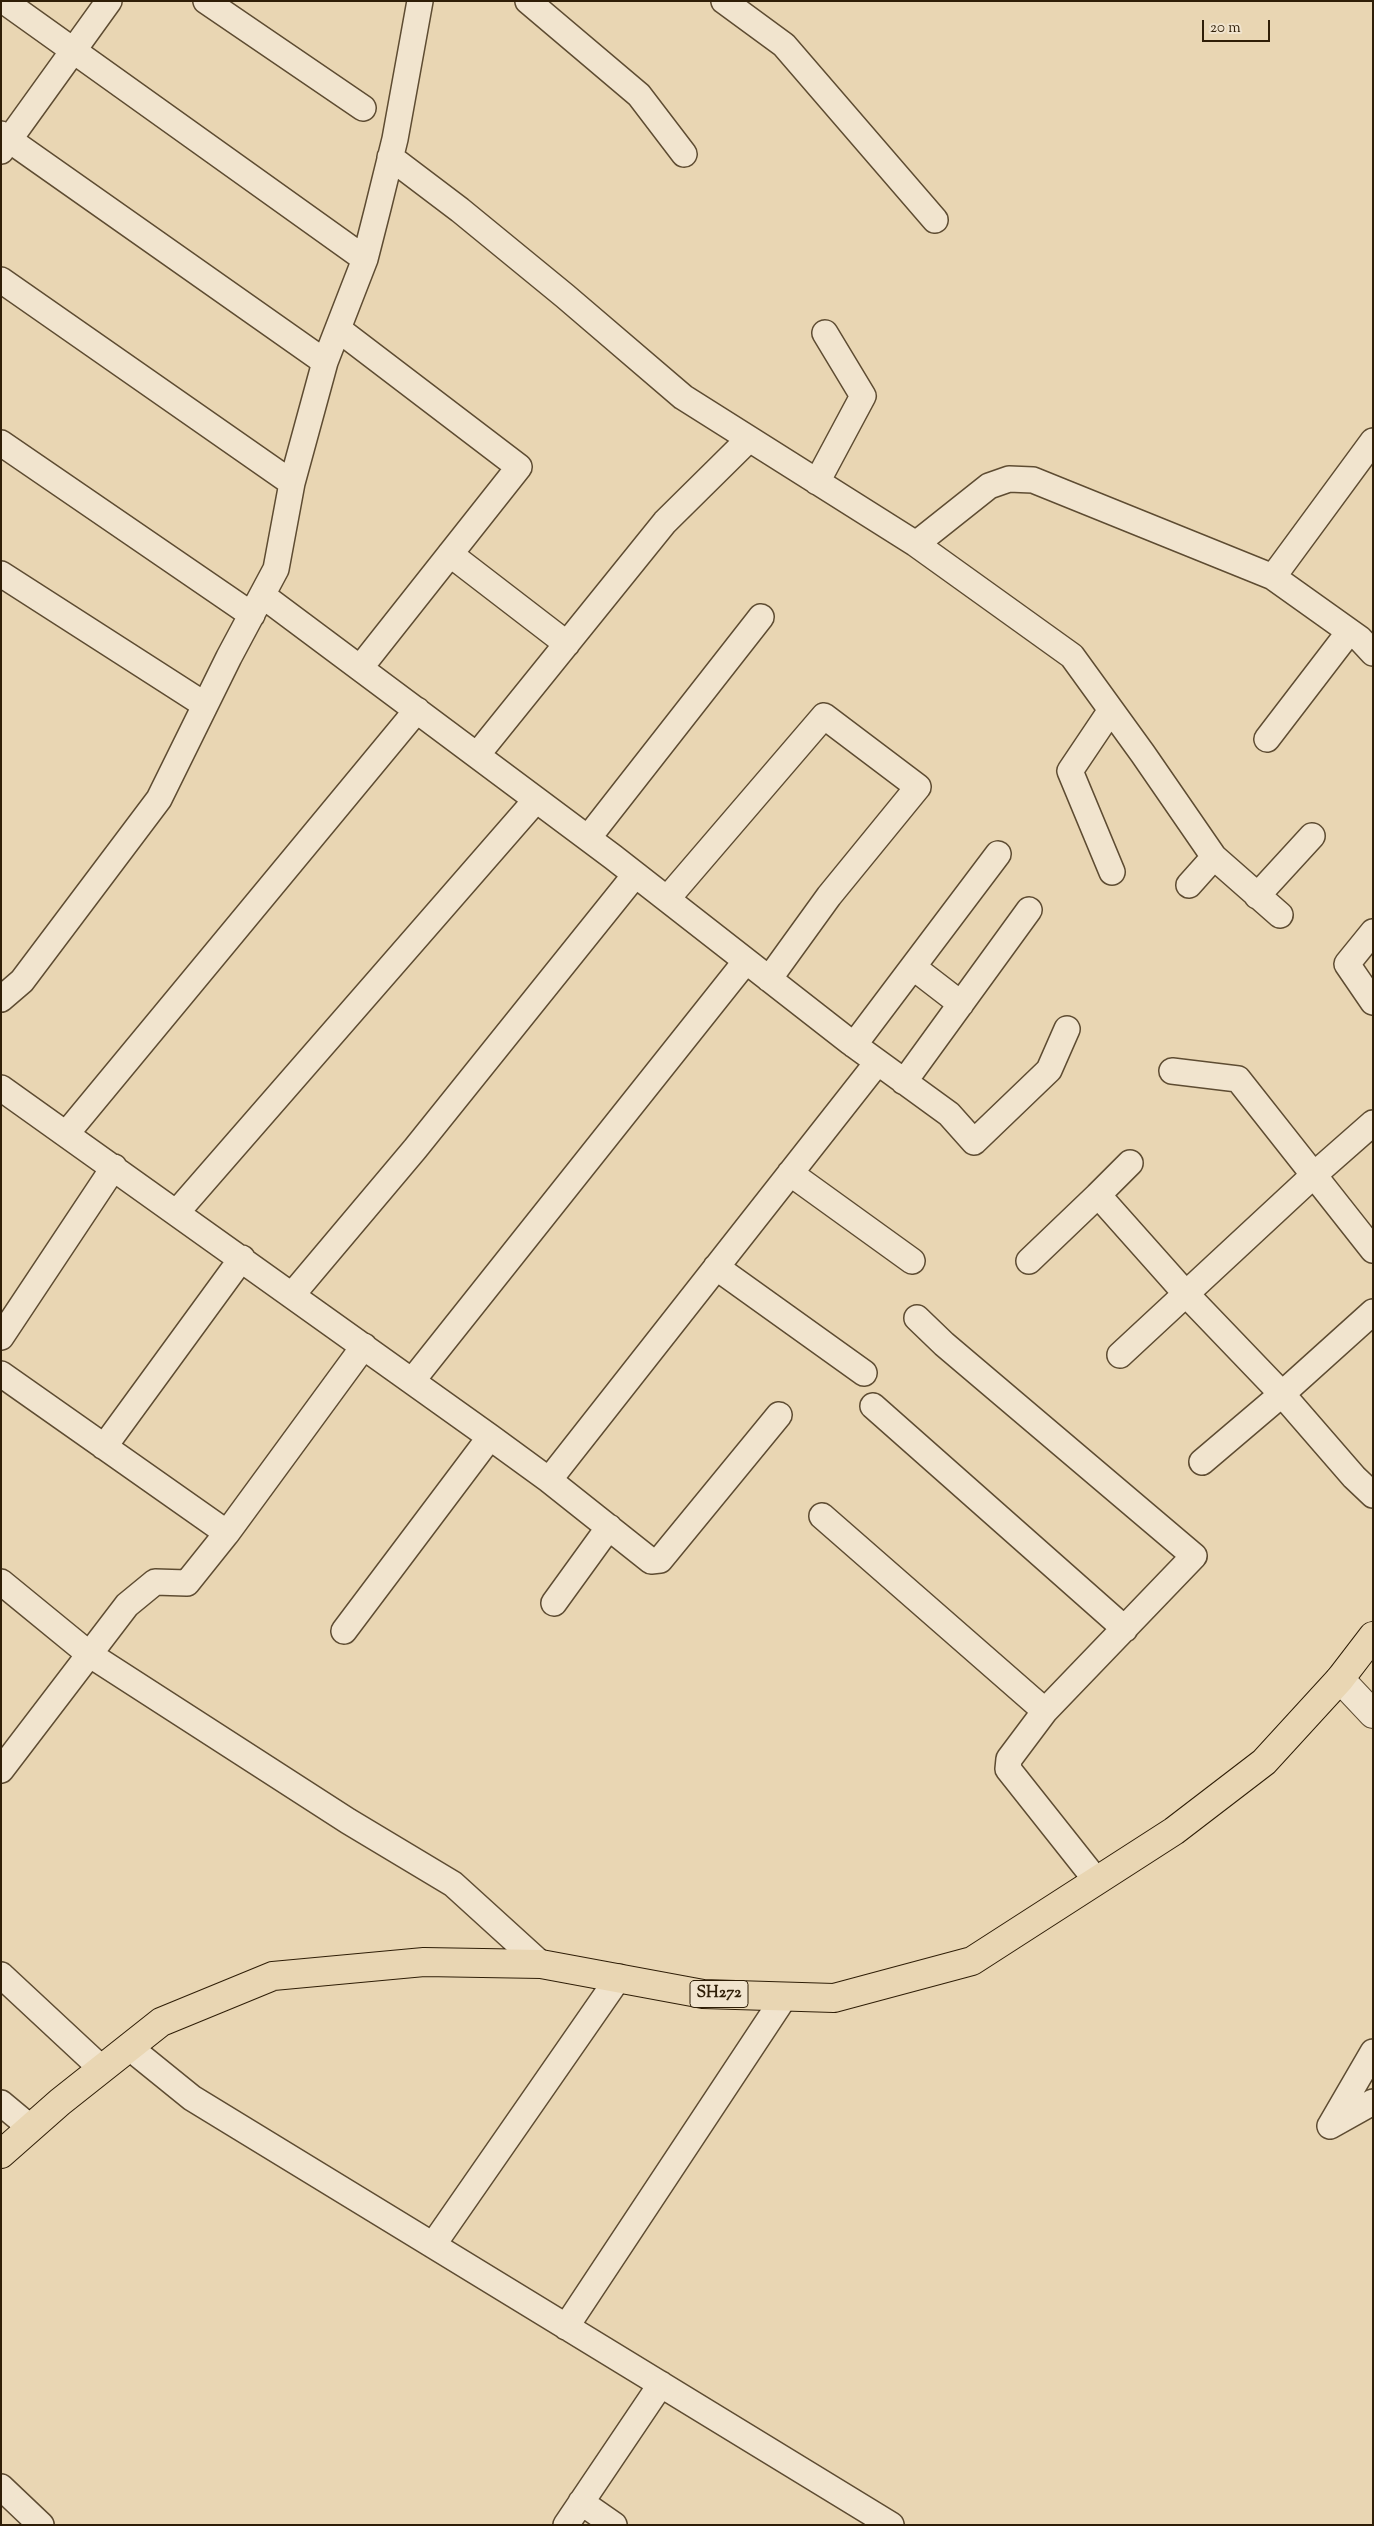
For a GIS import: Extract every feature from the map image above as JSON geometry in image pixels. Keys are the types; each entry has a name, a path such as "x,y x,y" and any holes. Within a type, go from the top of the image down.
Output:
{"main road":[{"name":"SH272","path":"1,2154 161,2022 273,1976 424,1962 541,1964 703,1994 834,1998 972,1961 1174,1831 1264,1762 1340,1679 1373,1636"}],"street":[{"path":"4,1 365,258"},
{"path":"109,1 4,142 325,362"},
{"path":"206,1 363,108"},
{"path":"1,999 22,981 159,800 205,705 276,569 292,482 325,362 365,258 390,157 420,1"},
{"path":"528,1 639,95 684,154"},
{"path":"724,1 784,45 936,220"},
{"path":"390,157 460,210 565,296 683,397 916,544 1072,656 1214,857 1280,915"},
{"path":"1,280 292,482"},
{"path":"338,329 519,467 360,668"},
{"path":"817,482 863,396 826,333"},
{"path":"477,755 665,522 749,438"},
{"path":"1273,578 1373,441"},
{"path":"1,443 360,668 636,874 877,1063 949,1114 974,1142 1049,1070 1067,1029"},
{"path":"916,544 990,486 1009,479 1033,480 1273,578 1349,632 1373,653"},
{"path":"450,554 567,644"},
{"path":"1,574 205,705"},
{"path":"588,838 761,617"},
{"path":"1267,739 1349,632"},
{"path":"67,1133 417,710"},
{"path":"1111,710 1070,771 1112,872"},
{"path":"667,899 824,716 918,787 829,896 769,979"},
{"path":"177,1212 536,800"},
{"path":"1257,896 1312,836"},
{"path":"854,1045 998,854"},
{"path":"1189,885 1214,857"},
{"path":"292,1295 415,1149 636,874"},
{"path":"904,1082 1030,910"},
{"path":"1373,932 1346,964 1373,1002"},
{"path":"412,1381 746,961"},
{"path":"913,967 961,1004"},
{"path":"549,1480 877,1063"},
{"path":"1172,1071 1238,1079 1373,1250"},
{"path":"1,1088 67,1133 490,1437 549,1480 651,1561 660,1560 779,1415"},
{"path":"1120,1355 1314,1174 1373,1123"},
{"path":"1029,1261 1130,1163"},
{"path":"1,1337 114,1167"},
{"path":"790,1174 912,1262"},
{"path":"1098,1194 1186,1295 1282,1394 1354,1477 1373,1495"},
{"path":"104,1447 242,1258"},
{"path":"716,1267 864,1373"},
{"path":"1202,1462 1282,1394 1373,1312"},
{"path":"918,1318 944,1344 1194,1556 1045,1711 1009,1759 1008,1769 1096,1880"},
{"path":"1,1770 127,1605 155,1582 187,1583 227,1533 364,1346"},
{"path":"1,1374 227,1533"},
{"path":"873,1406 1125,1629"},
{"path":"344,1631 490,1437"},
{"path":"822,1516 1045,1711"},
{"path":"554,1602 609,1528"},
{"path":"1,1582 88,1654 348,1821 452,1884 541,1964"},
{"path":"1340,1679 1373,1714"},
{"path":"1,1975 102,2069"},
{"path":"433,2245 618,1977"},
{"path":"566,2327 785,1996"},
{"path":"129,2047 192,2098 891,2525"},
{"path":"1373,2052 1330,2126 1373,2102"},
{"path":"1,2103 31,2128"},
{"path":"566,2525 661,2384"},
{"path":"1,2487 41,2525"},
{"path":"581,2502 614,2525"}]}
